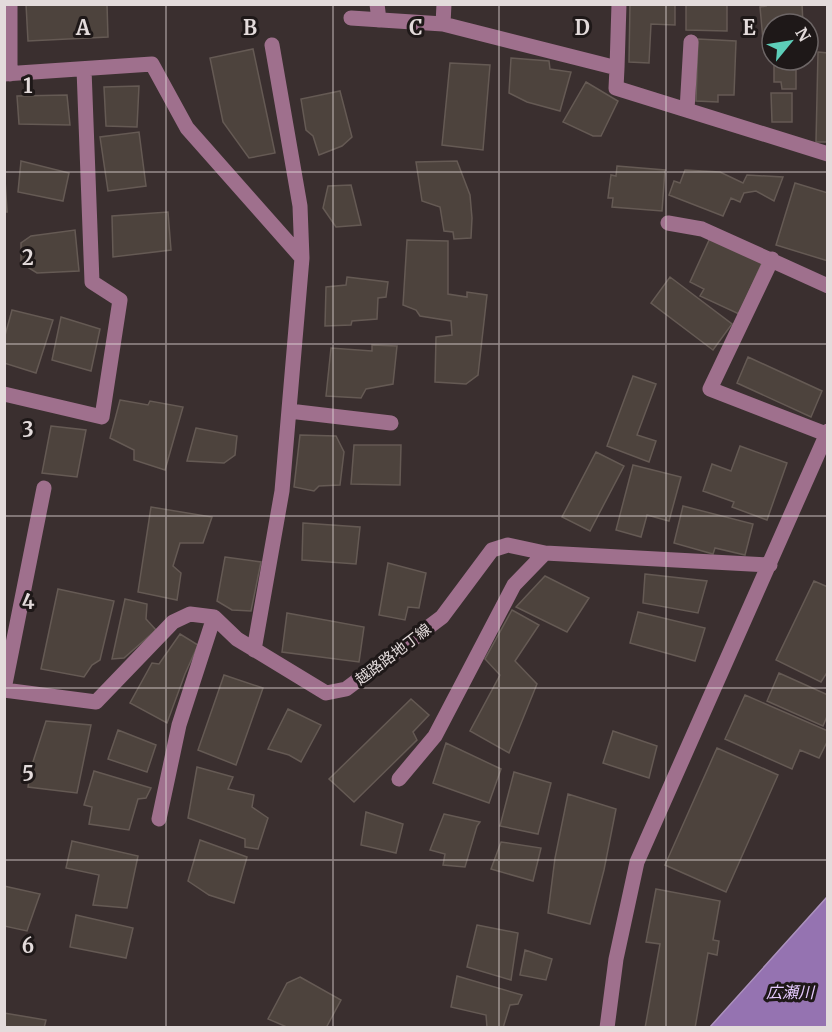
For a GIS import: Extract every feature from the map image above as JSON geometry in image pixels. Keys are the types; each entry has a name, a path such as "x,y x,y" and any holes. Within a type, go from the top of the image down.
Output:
{"street":[{"path":"10,4 7,74 152,64 187,128 302,258"},
{"path":"443,24 444,4"},
{"path":"619,4 616,88 828,154"},
{"path":"351,18 378,12 443,24 617,68"},
{"path":"687,110 691,42"},
{"path":"254,650 282,491 302,258 300,206 272,45"},
{"path":"4,394 102,417 120,300 92,282 84,69"},
{"path":"668,223 702,229 828,286"},
{"path":"607,1028 616,959 637,862 827,433 710,389 772,259"},
{"path":"289,411 391,423"},
{"path":"44,488 4,689 96,702 173,622 190,614 214,616 179,725 159,819"},
{"name":"越路路地丁線","path":"214,616 237,639 326,693 346,689 442,617 492,550 508,545 545,553 770,565"},
{"path":"399,779 435,735 514,585 545,553"}],"water":[{"name":"広瀬川","path":"827,897 827,1027 710,1027"}],"building":[{"path":"26,4 107,4 108,37 28,41"},
{"path":"630,4 675,4 675,25 651,24 649,63 629,62"},
{"path":"686,4 727,4 727,31 686,30"},
{"path":"765,4 802,4 802,12 760,12 760,7 766,6"},
{"path":"698,39 736,41 734,95 718,95 718,102 696,101"},
{"path":"253,49 275,153 249,158 223,122 210,58"},
{"path":"820,52 828,53 828,142 816,142"},
{"path":"511,58 549,61 550,69 571,72 560,111 527,102 509,93"},
{"path":"450,63 490,65 483,150 442,145"},
{"path":"774,72 796,72 796,89 782,89 781,82 774,82"},
{"path":"586,82 618,101 601,136 593,136 563,122"},
{"path":"139,86 137,127 106,126 104,87"},
{"path":"340,91 352,137 342,146 319,155 313,136 306,130 301,99"},
{"path":"771,93 792,93 792,122 772,122"},
{"path":"67,95 70,125 19,124 17,96"},
{"path":"139,132 146,186 108,191 100,137"},
{"path":"21,161 69,173 63,201 18,192"},
{"path":"457,161 470,195 471,238 454,239 453,232 444,231 440,207 422,201 416,162"},
{"path":"4,163 7,212 4,212"},
{"path":"617,166 665,170 662,211 612,207 613,198 608,198 611,175 616,176"},
{"path":"685,170 720,172 743,183 747,175 783,177 774,201 756,191 744,193 740,202 731,198 723,216 669,195 674,181 680,183"},
{"path":"795,183 828,193 828,261 776,245"},
{"path":"351,185 361,225 336,227 323,208 328,186"},
{"path":"168,212 171,250 113,257 112,216"},
{"path":"75,230 79,271 37,273 21,263 21,243 31,236"},
{"path":"710,238 762,263 739,314 700,296 704,289 690,282"},
{"path":"407,240 448,241 448,294 467,297 467,292 487,295 478,375 466,384 435,382 436,337 452,335 451,321 420,316 416,310 403,305"},
{"path":"347,277 388,282 386,297 378,298 377,319 352,321 351,325 325,326 326,287 346,285"},
{"path":"670,277 732,324 713,350 651,303"},
{"path":"12,310 53,320 36,373 4,363 4,339"},
{"path":"61,317 100,329 91,371 52,360"},
{"path":"372,345 397,346 393,384 366,389 361,398 326,396 331,348 372,351"},
{"path":"748,357 822,391 811,417 737,383"},
{"path":"633,376 656,384 637,435 656,441 649,462 607,446"},
{"path":"120,400 148,405 150,401 183,407 165,470 134,460 134,450 110,438"},
{"path":"51,426 86,430 77,477 42,473"},
{"path":"196,428 237,436 235,455 224,463 187,461"},
{"path":"300,435 336,436 344,452 340,485 319,486 314,491 294,487"},
{"path":"354,445 401,445 400,485 351,484"},
{"path":"740,446 787,463 767,520 732,507 734,502 703,491 712,464 731,471"},
{"path":"596,452 624,466 590,531 562,517"},
{"path":"633,465 681,477 669,521 647,515 641,537 616,530"},
{"path":"683,506 753,524 745,555 715,548 713,554 674,543"},
{"path":"151,507 212,517 203,543 180,543 173,566 181,573 177,600 138,592"},
{"path":"303,523 360,527 356,564 302,560"},
{"path":"225,557 261,562 251,611 232,610 217,601"},
{"path":"388,563 426,573 419,608 408,607 405,620 379,615"},
{"path":"645,574 707,581 698,613 643,603"},
{"path":"545,576 589,598 567,632 516,607"},
{"path":"814,581 828,587 828,671 821,682 776,660"},
{"path":"58,589 114,601 100,660 92,665 84,677 41,669"},
{"path":"125,599 147,604 146,619 156,630 124,658 112,659"},
{"path":"512,610 539,625 515,661 537,684 509,753 470,731 500,675 485,659"},
{"path":"638,612 705,628 695,661 630,643"},
{"path":"287,613 364,627 359,662 282,652"},
{"path":"180,634 198,645 167,723 130,703 152,663 159,664"},
{"path":"779,673 828,695 828,714 823,726 767,701"},
{"path":"224,675 263,688 236,765 198,750"},
{"path":"745,695 828,731 828,740 819,758 800,750 792,769 725,739"},
{"path":"411,699 429,715 413,732 417,740 354,802 329,779"},
{"path":"288,709 321,725 301,762 289,755 268,749"},
{"path":"46,721 91,725 77,793 28,787 31,768"},
{"path":"118,730 156,745 147,772 108,759"},
{"path":"613,731 657,746 649,778 603,763"},
{"path":"446,743 501,769 489,803 433,783"},
{"path":"717,748 778,775 726,892 665,865"},
{"path":"197,767 233,777 228,789 254,795 252,807 268,818 258,849 245,847 245,839 188,818"},
{"path":"94,771 151,788 146,798 138,799 129,830 89,824 92,807 84,805"},
{"path":"514,772 551,783 538,834 500,826"},
{"path":"568,794 616,809 590,924 548,913 555,858"},
{"path":"366,812 403,824 396,853 361,845"},
{"path":"444,814 480,822 465,867 443,865 445,854 430,850"},
{"path":"200,840 247,857 234,903 209,895 188,881"},
{"path":"72,841 138,856 127,908 93,905 99,875 66,868"},
{"path":"501,842 541,848 533,881 491,869"},
{"path":"4,886 40,894 27,931 4,926"},
{"path":"656,889 720,901 713,940 719,941 717,955 708,953 695,1028 645,1028 660,944 646,942"},
{"path":"76,915 133,928 126,958 70,947"},
{"path":"477,925 518,933 511,980 467,967"},
{"path":"525,950 552,959 546,980 520,975"},
{"path":"457,976 522,995 518,1004 510,1005 503,1028 487,1027 486,1015 451,1007"},
{"path":"300,977 341,1000 326,1028 289,1028 268,1019 287,983"},
{"path":"4,1013 46,1020 44,1028 4,1028"}]}
